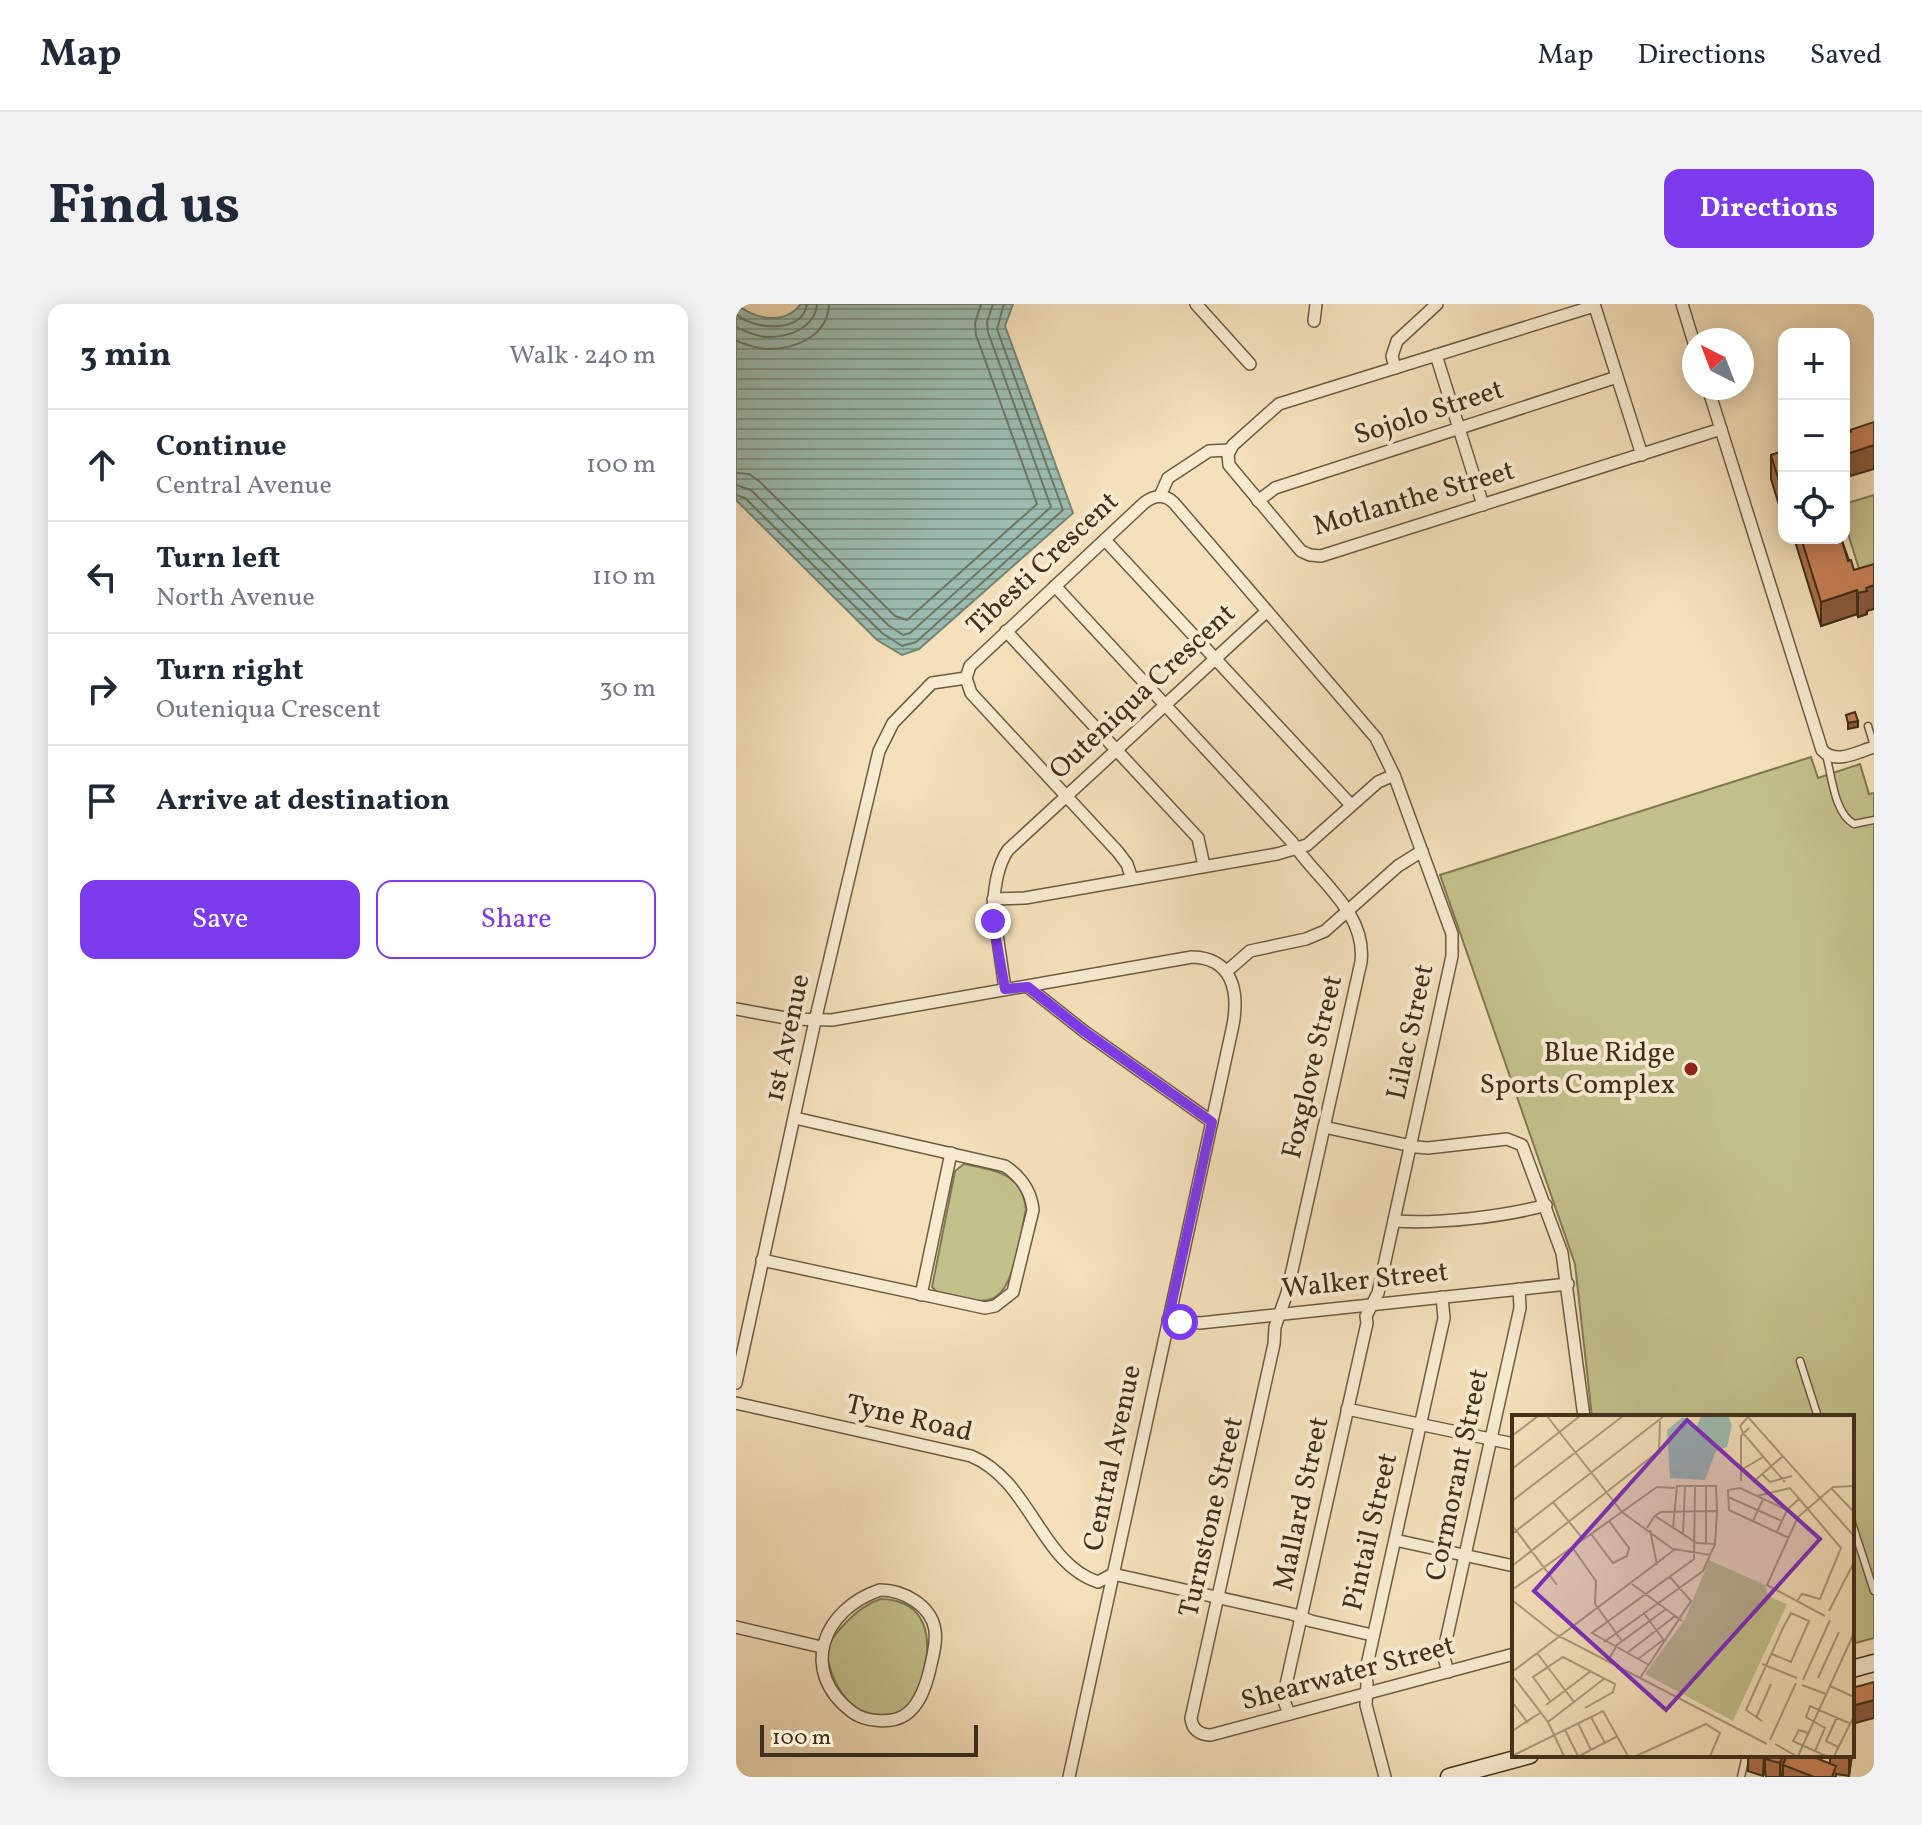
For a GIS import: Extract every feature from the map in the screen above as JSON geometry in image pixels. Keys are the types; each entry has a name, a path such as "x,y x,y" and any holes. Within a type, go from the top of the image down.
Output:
{"street":[{"path":"1196,304 1250,364"},
{"path":"1205,315 1217,304"},
{"path":"1314,321 1316,304"},
{"path":"1395,368 1392,356 1397,341 1437,304"},
{"path":"1682,304 1689,328"},
{"path":"1160,496 1168,478 1209,451 1230,450 1237,440 1279,404 1594,305 1642,455"},
{"path":"1436,355 1483,505"},
{"name":"Sojolo Street","path":"1258,501 1275,488 1617,377"},
{"path":"1712,400 1822,750 1826,755 1839,758 1874,746"},
{"name":"Motlanthe Street","path":"1230,450 1228,460 1232,470 1301,551 1315,556 1721,429"},
{"name":"Tibesti Crescent","path":"1132,879 1127,864 1118,852 971,693 966,678 973,661 1149,499 1160,496 1174,503 1267,611"},
{"path":"1105,540 1351,805"},
{"name":"Foxglove Street","path":"1055,586 1296,848 1343,904 1359,931 1362,954 1281,1314"},
{"name":"Outeniqua Crescent","path":"1005,989 993,921 993,899 999,867 1008,850 1267,611 1376,738 1394,775"},
{"path":"1006,631 1198,838 1204,866"},
{"name":"1st Avenue","path":"736,1383 815,1021 879,751 893,723 932,683 966,678"},
{"path":"993,899 1025,898 1307,845 1378,782 1394,775"},
{"name":"Lilac Street","path":"1372,1305 1378,1293 1453,948 1452,934 1394,775"},
{"path":"736,1009 815,1021 1192,957 1201,957 1223,969 1250,951 1316,936 1398,866 1422,851"},
{"name":"Central Avenue","path":"1069,1777 1236,1009 1236,990 1223,969"},
{"path":"1028,987 1085,1032 1212,1122"},
{"path":"762,1260 985,1308 995,1306 1013,1292 1033,1210 1032,1198 1017,1174 1005,1166 795,1118"},
{"path":"1324,1127 1428,1148 1507,1139 1519,1143 1526,1152 1562,1253 1584,1415"},
{"path":"921,1295 951,1153"},
{"path":"1394,1221 1417,1222 1527,1210 1546,1205"},
{"name":"Walker Street","path":"1168,1320 1200,1323 1568,1284"},
{"name":"Cormorant Street","path":"1448,1672 1443,1654 1520,1308 1519,1289"},
{"name":"Pintail Street","path":"1385,1777 1366,1705 1365,1674 1444,1318 1442,1297"},
{"name":"Mallard Street","path":"1289,1714 1283,1698 1367,1323 1366,1316 1372,1305"},
{"name":"Turnstone Street","path":"1195,1730 1191,1718 1274,1344 1275,1327 1281,1314"},
{"path":"736,1316 750,1319"},
{"name":"Tyne Road","path":"736,1403 971,1456 989,1464 1015,1492 1070,1565 1086,1578 1098,1582 1113,1574"},
{"path":"1347,1409 1512,1444"},
{"path":"1395,1540 1512,1566"},
{"path":"1113,1574 1372,1635"},
{"path":"880,1590 903,1593 930,1616 935,1629 932,1660 918,1703 904,1716 884,1720 859,1716 837,1697 821,1663 821,1647 847,1611 859,1600 880,1590"},
{"path":"736,1627 821,1647"},
{"name":"Shearwater Street","path":"1195,1730 1211,1735 1512,1655"},
{"path":"1854,1668 1874,1663"},
{"path":"1449,1777 1523,1757"}],"lane":[{"path":"1868,726 1874,746"},
{"path":"1826,755 1846,819 1854,824 1874,820"},
{"path":"1800,1361 1817,1415"},
{"path":"1854,1529 1874,1591"},
{"path":"1741,1777 1746,1757"}],"shaded area":[{"path":"1874,495 1874,568 1860,572 1850,540 1850,502"},
{"name":"Blue Ridge Sports Complex","path":"1811,757 1818,778 1860,764 1869,794 1874,793 1874,1638 1854,1643 1854,1415 1592,1415 1575,1264 1440,875"},
{"path":"964,1164 1006,1175 1024,1197 1026,1210 1010,1276 997,1296 988,1300 962,1298 937,1292 932,1287 955,1171"},
{"path":"881,1599 908,1606 917,1614 923,1624 927,1648 922,1680 912,1701 901,1711 883,1715 870,1714 849,1702 831,1671 826,1647 850,1618"}],"water":[{"path":"736,304 760,316 778,318 801,304 1013,304 1005,326 1073,513 919,649 902,655 877,640 736,500"}],"building":[{"path":"1874,422 1874,445 1850,453 1850,430"},
{"path":"1778,453 1778,478 1771,455"},
{"path":"1803,544 1843,544 1854,570 1874,564 1874,585 1866,588 1867,591 1858,593 1857,590 1821,602"},
{"path":"1855,712 1858,721 1848,723 1846,715"},
{"path":"1874,1682 1874,1700 1854,1705 1854,1687"},
{"path":"1766,1757 1782,1757 1780,1763"},
{"path":"1786,1757 1814,1757 1836,1766 1832,1777 1814,1777 1783,1765"}],"place":[{"name":"Blue Ridge Sports Complex","path":"1691,1069"}],"route":[{"path":"993,921 1005,989 1028,987 1085,1032 1212,1122 1168,1320 1180,1322"}]}
